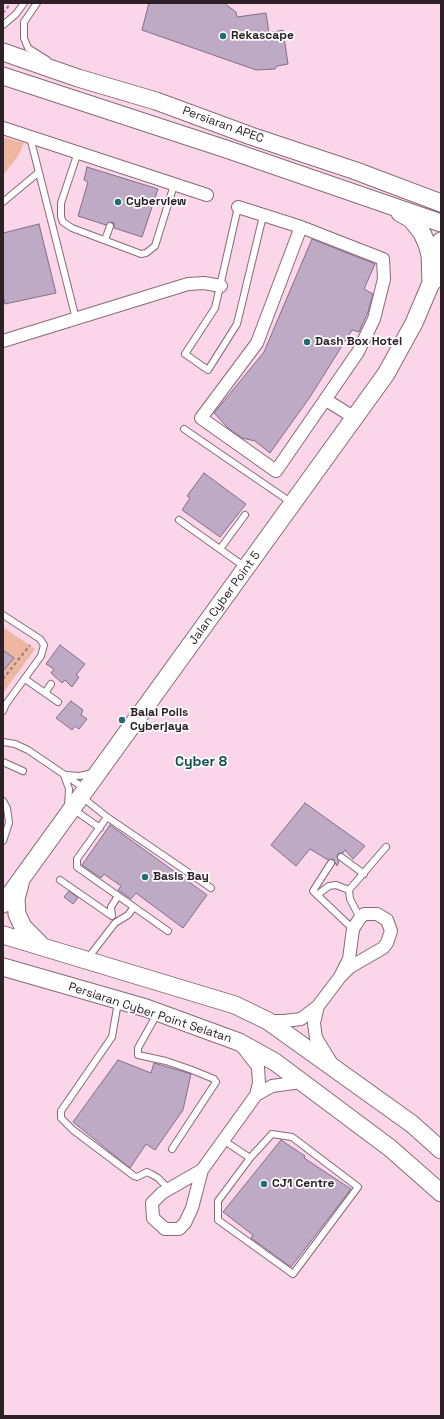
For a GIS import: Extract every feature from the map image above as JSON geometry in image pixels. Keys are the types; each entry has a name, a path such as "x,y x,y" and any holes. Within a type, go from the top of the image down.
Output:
{"main road":[{"name":"Persiaran APEC","path":"3,52 78,78 156,101 251,136 356,171 441,203"},
{"name":"Persiaran APEC","path":"3,76 226,149 441,223"},
{"path":"387,205 411,219 422,233 436,275"},
{"name":"Jalan Cyber Point 5","path":"3,904 386,374 414,323 436,275 441,241"},
{"path":"3,896 23,876"},
{"path":"23,876 17,891 17,914 28,934 44,946"},
{"path":"3,934 235,1005 268,1021 412,1124 441,1150"},
{"name":"Persiaran Cyber Point Selatan","path":"3,967 158,1012 239,1042 275,1062 390,1148 441,1192"}],"street":[{"path":"3,128 207,195"},
{"path":"238,207 262,216 301,227 383,259 384,279 374,319 358,352 276,471 200,418 257,343 301,227"},
{"path":"3,341 188,284 204,283 221,286"},
{"path":"326,400 355,418"},
{"path":"268,1021 284,1022 301,1019 318,1006 340,977 350,967 382,948 387,943 391,931 387,920 377,914 364,914 360,918 353,930 348,959 340,977"},
{"path":"318,1006 314,1023 316,1038 334,1067"},
{"path":"202,1170 169,1189 152,1202 153,1218 165,1229 179,1229 185,1224 192,1208 202,1170 256,1095 259,1083 258,1067 239,1042"},
{"path":"256,1095 272,1086 301,1082"}],"lane":[{"path":"3,25 16,14 24,3"},
{"path":"37,3 24,22 24,38 28,48 50,63 78,78"},
{"path":"30,136 76,319"},
{"path":"78,152 61,203 61,217 67,226 141,254 151,250 157,240 174,185"},
{"path":"3,202 39,172"},
{"path":"238,207 216,308 185,354 208,370 237,324 262,216"},
{"path":"105,240 110,226"},
{"path":"184,429 293,503"},
{"path":"220,549 245,515"},
{"path":"179,520 246,568"},
{"path":"3,615 40,639 44,645 41,656 6,704 3,711"},
{"path":"25,679 58,702"},
{"path":"45,693 51,684"},
{"path":"3,742 15,744 28,750 64,775 76,803 107,817 211,888"},
{"path":"3,762 23,771"},
{"path":"64,775 87,775 101,768"},
{"path":"64,775 69,797 100,828"},
{"path":"3,801 9,816 8,829 3,842"},
{"path":"107,817 77,859 77,867 168,930"},
{"path":"360,918 350,899 350,890 386,847"},
{"path":"342,857 364,874"},
{"path":"332,863 314,887 313,891 353,930"},
{"path":"60,880 112,916"},
{"path":"317,895 329,886 336,885 350,890"},
{"path":"115,923 112,916 111,907 118,896"},
{"path":"87,960 115,923 128,915 134,907"},
{"path":"118,1000 112,1037 61,1111 61,1118 73,1130 134,1176 137,1177 147,1172 158,1178 169,1189"},
{"path":"158,1012 138,1048 138,1055 166,1061 214,1079 216,1082 172,1149"},
{"path":"272,1134 292,1137 358,1186 293,1274 218,1220 218,1201 250,1158 272,1134"},
{"path":"223,1140 250,1158"}],"path":[{"path":"3,14 11,3"},
{"path":"3,680 30,645"}],"shaded area":[{"path":"3,137 24,143 18,156 3,175"},
{"path":"3,627 35,649 3,693"}],"building":[{"name":"Rekascape","path":"149,3 224,3 236,12 237,17 266,13 269,33 283,30 288,64 277,66 275,69 256,70 142,30"},
{"name":"Cyberview","path":"87,167 158,189 142,237 114,228 114,223 111,222 106,225 78,216 88,182 84,180"},
{"path":"39,224 56,293 5,304 3,296 3,233"},
{"name":"Dash Box Hotel","path":"312,239 375,264 364,289 373,294 368,312 359,332 352,330 310,397 270,453 255,441 242,438 227,427 214,413 264,352"},
{"path":"204,473 246,504 220,537 182,510 190,498 187,496"},
{"path":"60,645 85,664 76,675 79,677 72,687 65,680 62,683 51,673 54,669 46,664"},
{"path":"3,650 14,658 3,671"},
{"path":"71,701 83,710 81,715 87,719 79,729 75,726 72,730 56,718"},
{"path":"305,803 365,846 353,859 345,850 343,853 339,853 337,856 339,861 337,866 333,859 328,860 310,849 296,866 271,845"},
{"name":"Basis Bay","path":"110,825 207,895 183,928 136,893 131,899 118,890 121,886 104,874 101,878 82,865"},
{"path":"69,891 78,898 73,904 64,897"},
{"path":"118,1060 151,1073 154,1063 191,1074 183,1110 155,1150 146,1144 130,1168 73,1122"},
{"path":"281,1140 305,1156 304,1158 351,1189 291,1267 251,1238 253,1235 223,1212"}],"place":[{"name":"Rekascape","path":"223,36"},
{"name":"Cyberview","path":"118,202"},
{"name":"Dash Box Hotel","path":"307,342"},
{"name":"Balai Polis Cyberjaya","path":"122,720"},
{"name":"Basis Bay","path":"145,877"},
{"name":"CJ1 Centre","path":"264,1184"}],"district":[{"name":"Cyber 8","path":"201,762"}]}
